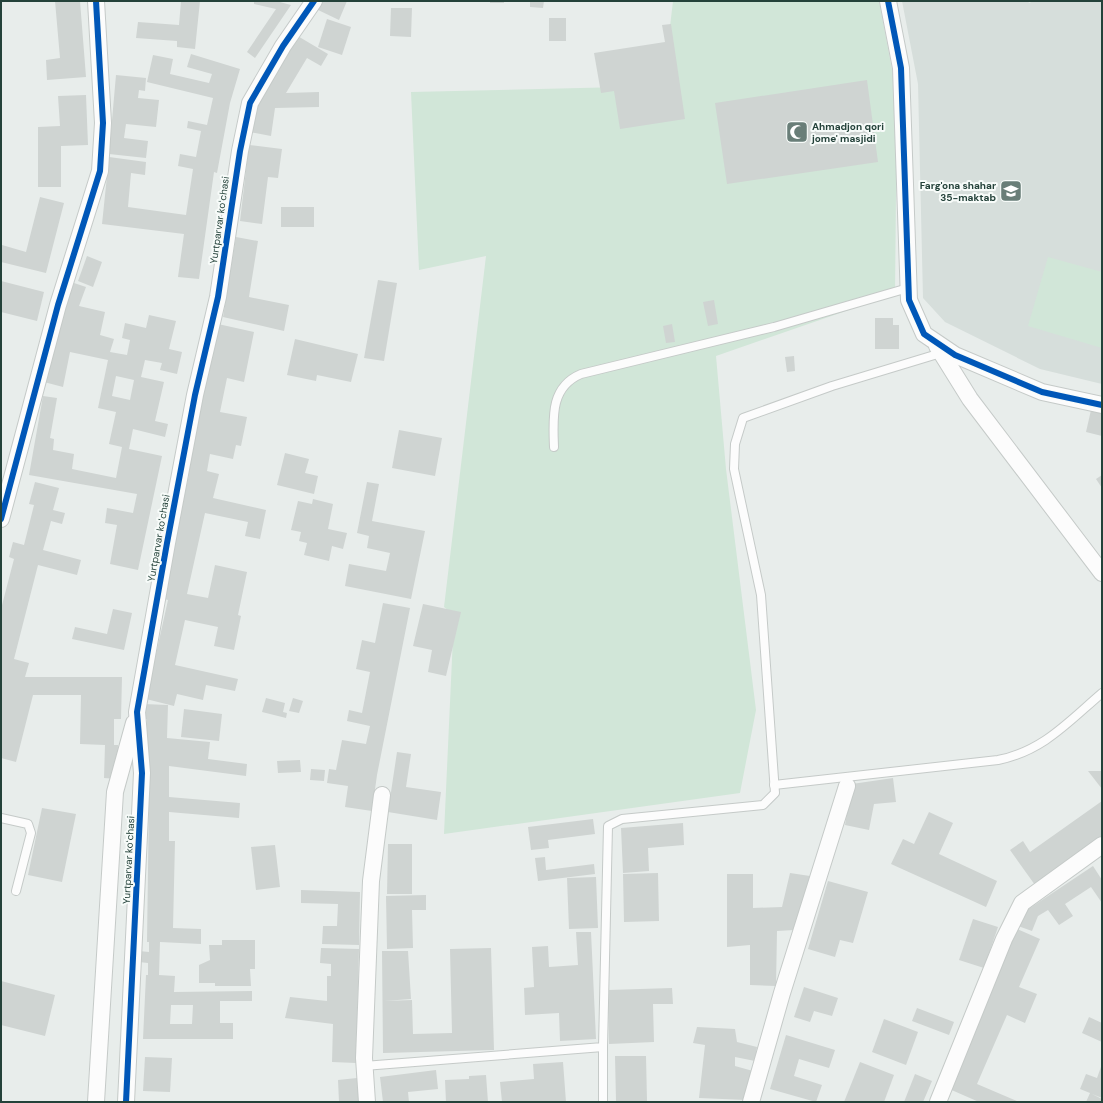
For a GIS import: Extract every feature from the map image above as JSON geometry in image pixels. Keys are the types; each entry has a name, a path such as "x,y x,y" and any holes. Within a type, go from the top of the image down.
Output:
{"street":[{"path":"1,519 58,305 100,171 103,123 96,1"},
{"name":"Yurtparvar koʻchasi","path":"126,1102 142,773 137,712 194,403 218,297 240,151 250,103 283,46 314,1"},
{"path":"888,1 901,68 909,300 924,334 937,347 970,399 1102,573"},
{"path":"937,347 1042,392 1102,405"},
{"path":"96,1102 115,792 137,712"},
{"path":"751,1102 782,993 847,786"},
{"path":"367,1102 364,1066 371,881 382,795"},
{"path":"938,1102 1004,939 1022,903 1102,845"}],"lane":[{"path":"554,447 553,415 557,398 570,379 581,374 774,327 908,288"},
{"path":"603,1102 608,826 622,819 763,805 775,793 761,595 734,469 735,444 743,418 937,347"},
{"path":"774,785 998,760 1016,756 1044,742 1102,693"},
{"path":"1,818 28,824 31,833 16,891"},
{"path":"364,1066 603,1047"}],"shaded area":[{"name":"Farg'ona shahar 35-maktab","path":"902,1 1028,1 1029,3 1034,1 1102,1 1102,384 1040,369 945,322 923,298 918,84"}],"green space":[{"path":"673,1 879,1 897,96 895,294 716,356 726,469 756,710 740,793 444,834 454,615 444,607 486,256 419,270 411,92 663,86"},
{"path":"1048,257 1102,272 1102,348 1028,326"}],"building":[{"path":"55,1 80,1 86,77 47,80 46,60 60,58"},
{"path":"181,1 200,1 195,49 177,47 177,41 136,38 138,22 179,25"},
{"path":"254,1 276,1 291,5 255,58 247,52 276,9 254,4"},
{"path":"319,1 347,1 339,20 316,9"},
{"path":"490,1 504,1 504,3 490,3"},
{"path":"530,1 544,1 543,8 530,7"},
{"path":"391,8 412,8 411,37 390,36"},
{"path":"549,18 566,18 566,41 549,41"},
{"path":"327,19 351,27 342,55 318,47"},
{"path":"671,24 685,119 620,129 614,91 601,93 594,53 665,42 662,25"},
{"path":"296,35 328,54 321,66 307,58 286,93 319,92 319,107 275,108 271,136 250,132 255,107"},
{"path":"191,54 240,69 230,103 217,173 214,172 199,279 178,277 184,234 102,224 109,157 146,162 145,175 131,173 128,207 186,215 193,169 178,166 180,154 196,157 201,131 187,128 188,121 207,125 213,98 147,82 153,55 173,59 170,74 209,83 212,74 187,67"},
{"path":"116,75 146,78 145,91 139,90 138,98 159,100 156,127 126,124 124,138 148,141 146,158 109,154"},
{"name":"Ahmadjon qori jome' masjidi","path":"867,80 878,162 727,184 715,103"},
{"path":"86,95 88,145 61,146 61,187 38,187 38,127 60,126 58,96"},
{"path":"249,145 282,149 278,178 268,177 262,224 240,221"},
{"path":"40,197 64,203 46,273 1,262 2,245 26,252"},
{"path":"281,207 314,207 314,227 281,227"},
{"path":"236,237 258,241 249,297 289,305 284,331 223,317"},
{"path":"87,256 102,262 93,287 78,281"},
{"path":"378,280 397,283 384,361 364,358"},
{"path":"1,281 44,292 37,321 1,312"},
{"path":"74,283 86,287 79,306 105,312 100,335 114,339 110,352 127,355 130,340 122,338 125,323 146,328 149,315 176,321 169,349 182,352 177,374 160,370 162,363 145,360 141,377 164,382 155,421 168,424 165,437 133,429 129,449 162,456 138,570 110,564 117,525 105,523 107,508 133,513 137,494 29,475 43,396 57,398 50,438 54,439 53,450 74,454 72,469 116,478 122,447 109,444 116,412 98,408 108,360 70,352 63,387 44,382 58,326","holes":["116,376 134,380 130,400 112,396"]},
{"path":"714,300 718,324 708,326 703,302"},
{"path":"875,318 893,318 893,325 899,325 899,349 875,349"},
{"path":"218,324 254,332 244,382 227,378 220,412 247,417 241,446 236,445 233,459 210,454 207,471 219,474 213,498 266,510 260,539 245,536 248,522 205,513 187,594 208,598 215,565 247,572 238,615 241,616 234,650 214,646 218,627 185,620 175,665 238,679 235,691 206,685 203,700 177,694 174,706 146,699 168,600 161,598 189,475 186,475"},
{"path":"672,324 675,342 666,343 663,326"},
{"path":"295,339 358,354 351,382 317,375 316,381 287,375"},
{"path":"794,356 795,371 787,372 785,357"},
{"path":"1091,410 1102,413 1102,436 1086,432"},
{"path":"399,430 442,438 435,476 392,468"},
{"path":"285,453 309,459 305,473 318,476 314,494 277,485"},
{"path":"1102,475 1102,488 1096,479"},
{"path":"35,482 59,488 53,510 65,513 62,524 51,521 43,550 81,560 77,575 38,565 14,659 29,663 25,677 122,677 121,719 114,719 114,745 118,745 117,779 104,778 105,745 80,744 81,695 33,695 16,762 1,758 1,609 14,559 9,557 13,542 24,545 34,505 29,504"},
{"path":"367,482 379,484 372,521 425,531 411,599 345,586 349,564 386,571 390,553 367,548 369,536 357,533"},
{"path":"313,499 333,504 328,529 347,533 343,549 332,546 329,561 304,555 307,543 299,541 301,532 291,530 298,501 312,504"},
{"path":"383,603 410,608 377,775 372,811 345,807 348,786 327,783 329,769 336,770 342,740 366,744 370,726 347,721 349,710 362,713 370,672 356,669 362,640 375,643"},
{"path":"423,604 461,612 446,676 428,672 432,650 413,646"},
{"path":"113,609 132,613 124,650 72,639 75,627 107,634"},
{"path":"266,698 285,703 283,712 287,713 286,718 262,712"},
{"path":"293,698 303,701 299,713 289,711"},
{"path":"143,704 168,705 167,738 210,742 208,759 247,764 246,776 169,766 169,797 240,803 239,818 169,812 169,841 175,841 173,928 201,929 201,944 160,942 159,975 175,976 174,992 252,991 252,1001 220,1001 220,1023 233,1023 233,1039 143,1039 146,975 148,975 148,963 139,962 139,951 149,952 149,942 147,942 149,796 147,796 147,719 143,719","holes":["171,1005 193,1005 192,1024 170,1024"]},
{"path":"184,709 222,714 219,741 181,737"},
{"path":"397,752 411,754 406,787 441,792 437,820 388,812"},
{"path":"300,760 301,772 278,773 277,761"},
{"path":"311,769 325,770 324,781 310,780"},
{"path":"1088,771 1102,771 1102,789"},
{"path":"893,778 896,802 874,804 869,830 845,825 852,784"},
{"path":"1102,801 1102,837 1035,885 1010,850 1023,841 1030,852"},
{"path":"42,808 76,814 62,882 28,875"},
{"path":"929,812 953,823 939,854 997,881 986,907 891,864 903,839 914,844"},
{"path":"593,819 595,834 548,840 549,848 531,850 528,827"},
{"path":"683,823 684,845 648,848 649,871 623,873 621,828"},
{"path":"388,844 412,844 412,894 387,894"},
{"path":"275,845 280,887 256,890 251,847"},
{"path":"545,857 546,870 594,864 595,874 538,881 535,858"},
{"path":"1093,866 1102,880 1102,903 1091,887 1065,904 1073,916 1059,925 1048,910 1038,916 1032,931 1018,926 1024,912"},
{"path":"658,873 659,921 624,922 623,874"},
{"path":"790,873 810,876 794,930 777,931 776,986 750,985 750,945 727,947 727,874 753,874 753,908 782,907"},
{"path":"596,877 598,928 569,929 567,878"},
{"path":"828,881 868,892 853,943 840,940 835,957 808,949"},
{"path":"301,890 360,892 359,945 322,944 323,926 337,926 338,904 301,903"},
{"path":"426,895 426,910 412,910 413,948 387,949 386,896"},
{"path":"973,919 998,927 984,968 959,960"},
{"path":"1015,928 1040,939 1019,987 1037,994 1025,1023 1007,1015 977,1084 1019,1102 979,1102 947,1088"},
{"path":"576,932 591,932 596,1039 560,1041 559,1013 525,1015 524,988 534,987 532,947 548,946 549,967 578,965"},
{"path":"222,940 255,940 255,969 250,969 251,986 215,986 215,983 199,983 199,965 210,960 209,945 222,945"},
{"path":"321,948 359,949 356,1063 332,1062 333,1024 285,1018 290,997 327,1001 327,976 331,976 331,964 320,963"},
{"path":"491,948 494,1050 383,1053 382,951 408,951 411,999 384,1001 412,1000 413,1034 452,1033 450,949"},
{"path":"1,981 55,995 45,1036 1,1025"},
{"path":"804,987 838,998 832,1016 814,1011 810,1022 794,1017"},
{"path":"672,988 673,1004 653,1004 654,1042 609,1044 608,990"},
{"path":"917,1008 954,1022 949,1035 912,1021"},
{"path":"1089,1017 1102,1023 1102,1042 1082,1033"},
{"path":"884,1019 918,1032 906,1065 872,1052"},
{"path":"697,1027 735,1029 737,1042 757,1047 755,1061 735,1057 735,1066 753,1071 746,1100 699,1098 705,1045 693,1043"},
{"path":"786,1035 835,1050 829,1068 799,1059 794,1076 822,1085 816,1102 770,1089"},
{"path":"615,1056 646,1056 647,1101 616,1101"},
{"path":"145,1057 172,1058 170,1092 143,1091"},
{"path":"563,1062 566,1102 502,1102 500,1082 534,1079 533,1064"},
{"path":"860,1062 894,1075 884,1102 844,1102"},
{"path":"1102,1064 1102,1098 1092,1094 1102,1099 1102,1102 1086,1102 1090,1093 1080,1089 1086,1074 1097,1078"},
{"path":"436,1070 438,1089 408,1092 409,1102 383,1102 380,1077"},
{"path":"915,1074 932,1081 923,1102 904,1102"},
{"path":"486,1075 488,1102 446,1102 445,1080 469,1079 469,1076"},
{"path":"357,1078 359,1102 339,1102 338,1080"}],"cycle path":[{"path":"1,519 58,305 100,171 103,123 96,1"},
{"path":"126,1102 142,773 137,712 195,395 218,297 240,151 250,103 283,46 314,1"},
{"path":"888,1 901,68 909,300 924,334 955,355 1042,392 1102,405"}],"place":[{"name":"Ahmadjon qori jome' masjidi","path":"797,132"},
{"name":"Farg'ona shahar 35-maktab","path":"1011,191"}]}
